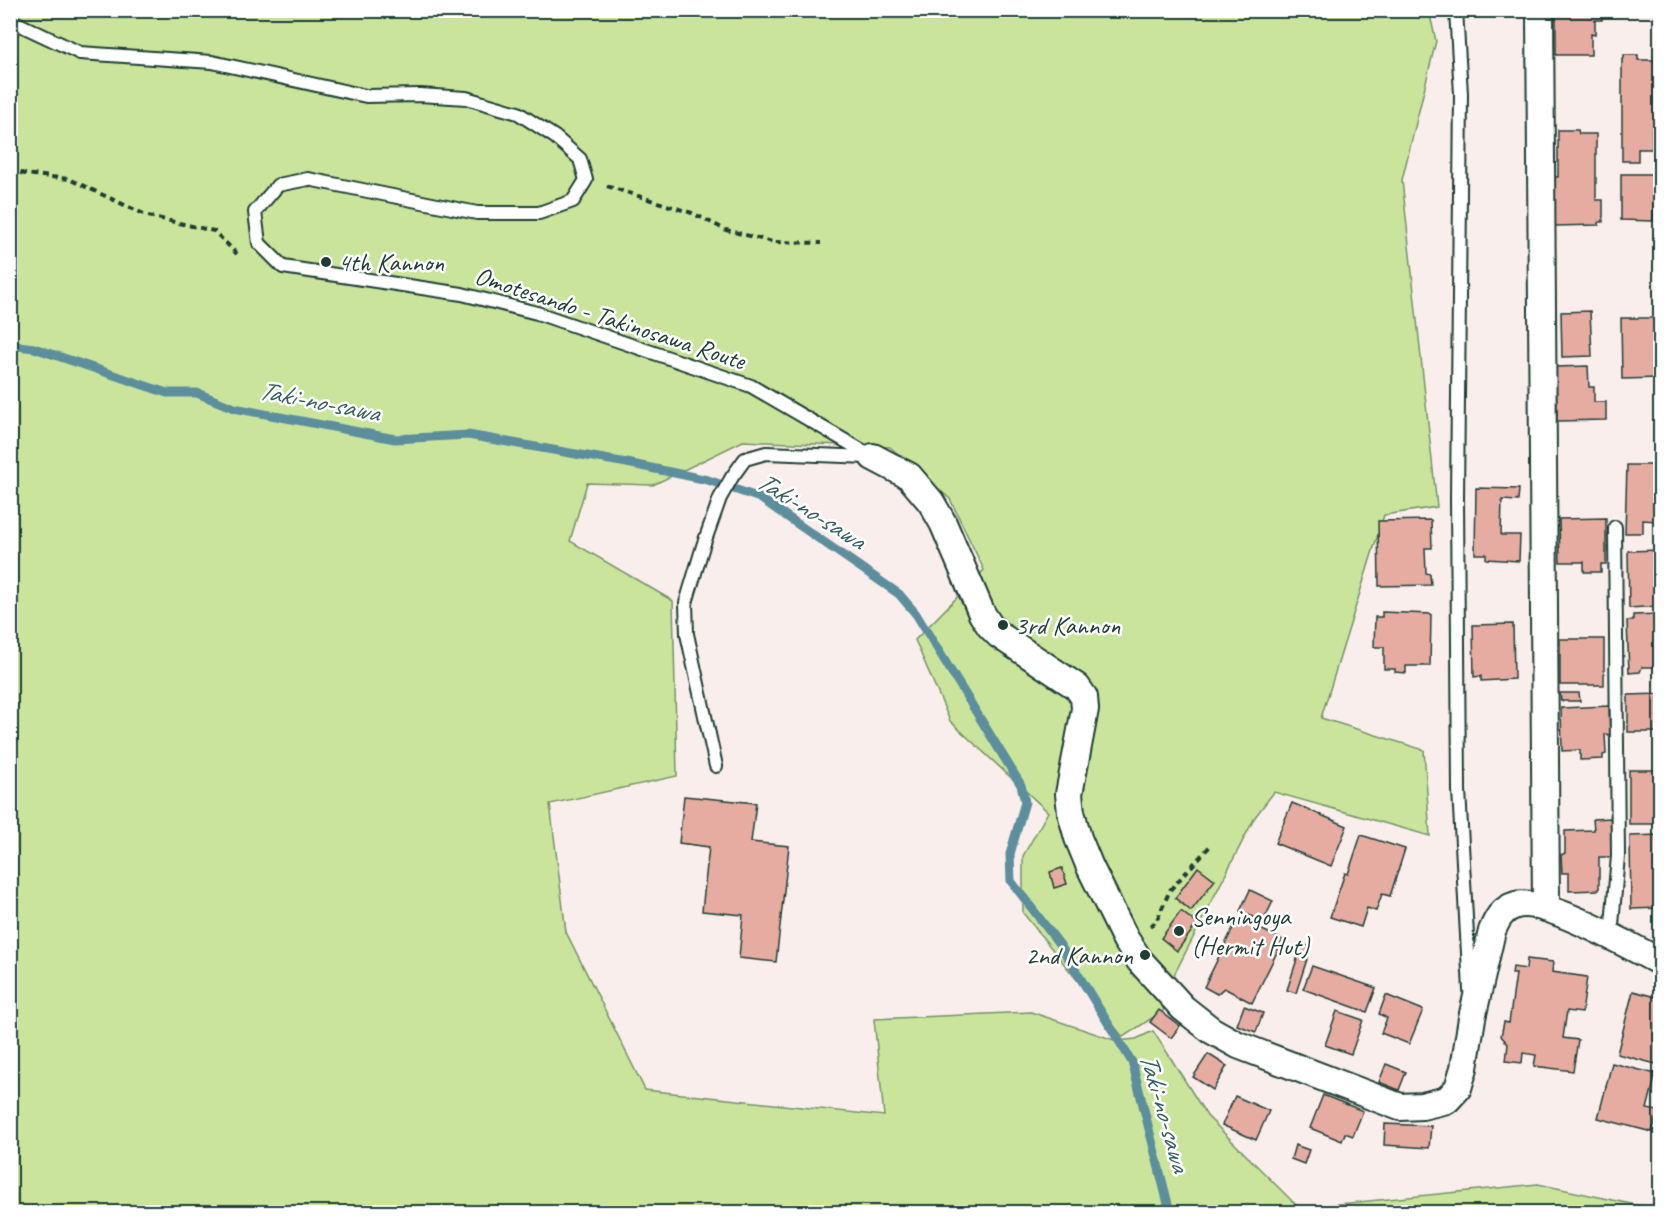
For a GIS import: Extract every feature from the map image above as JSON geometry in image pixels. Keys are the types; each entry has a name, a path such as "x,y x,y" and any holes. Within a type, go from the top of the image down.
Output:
{"street":[{"path":"1540,10 1546,908"},
{"path":"873,457 909,476 931,502 943,523 982,614 990,627 1077,687 1084,697 1085,709 1069,794 1071,812 1090,867 1126,940 1140,961 1183,1008 1211,1030 1238,1045 1400,1107 1422,1106 1447,1100 1458,1088 1492,931 1497,919 1505,910 1518,904 1546,908 1611,936 1660,962"}],"lane":[{"path":"1456,10 1461,94 1457,486 1459,790 1472,1018"},
{"path":"10,20 80,53 212,62 366,96 420,95 466,98 518,114 555,137 580,159 586,180 573,201 539,213 477,213 308,179 278,185 255,212 259,243 270,255"},
{"name":"Omotesando - Takinosawa Route","path":"270,255 283,267 462,294 537,313 751,386 873,457"},
{"path":"716,766 687,634 686,603 720,498 745,459 766,453 873,457"},
{"path":"1611,936 1618,856 1615,527"}],"path":[{"path":"10,170 69,179 148,216 214,231 239,256 270,255"},
{"path":"586,180 692,213 726,230 773,242 821,243"},
{"path":"1126,940 1156,922 1170,890 1210,846"}],"green space":[{"path":"10,11 1429,11 1436,41 1402,180 1437,507 1384,515 1321,718 1424,750 1430,836 1274,792 1255,817 1175,973 1163,1011 1123,1037 1023,913 1023,856 1048,812 950,721 915,640 984,570 950,499 890,447 743,441 653,485 587,483 570,541 673,601 677,776 550,804 566,932 645,1090 884,1116 874,1019 1031,1012 1117,1041 1136,1039 1153,1031 1207,1116 1299,1208 1538,1184 1660,1210 1660,1212 11,1212"}],"building":[{"path":"1556,10 1602,10 1602,20 1595,20 1595,35 1591,34 1591,55 1556,55"},
{"path":"1624,55 1638,55 1638,60 1660,60 1660,128 1652,128 1652,149 1638,149 1638,161 1622,161 1622,61"},
{"path":"1558,130 1578,130 1579,134 1596,134 1596,200 1603,200 1603,222 1599,222 1599,225 1553,226 1553,177 1558,177"},
{"path":"1621,174 1652,174 1655,178 1659,178 1658,190 1654,190 1653,221 1621,220"},
{"path":"1590,311 1592,356 1562,357 1561,312"},
{"path":"1621,318 1660,318 1660,378 1622,379"},
{"path":"1588,366 1589,387 1594,387 1594,402 1606,402 1606,420 1557,421 1556,367"},
{"path":"1627,465 1659,465 1657,521 1643,520 1643,533 1625,533"},
{"path":"1476,488 1519,489 1518,501 1502,500 1501,535 1520,535 1519,561 1486,559 1486,554 1475,554"},
{"path":"1606,518 1606,564 1601,564 1601,572 1584,572 1584,562 1560,562 1559,519"},
{"path":"1431,520 1432,548 1425,548 1426,573 1430,574 1431,585 1379,586 1378,521"},
{"path":"1660,550 1660,606 1629,608 1628,551"},
{"path":"1382,612 1431,614 1430,666 1406,666 1406,673 1395,672 1395,669 1384,669 1384,647 1374,647 1375,617 1382,617"},
{"path":"1660,614 1660,667 1642,667 1640,672 1629,673 1627,621 1633,621 1633,615"},
{"path":"1513,624 1514,679 1481,681 1481,676 1474,677 1473,625"},
{"path":"1560,639 1604,639 1604,685 1560,685"},
{"path":"1560,693 1579,693 1580,701 1561,701"},
{"path":"1660,694 1660,732 1628,732 1628,695"},
{"path":"1609,706 1610,735 1605,734 1606,754 1603,755 1603,759 1580,760 1580,750 1562,751 1561,708"},
{"path":"1629,770 1660,770 1660,824 1629,824"},
{"path":"684,796 756,803 751,842 789,846 776,962 739,958 743,915 702,911 709,847 679,843"},
{"path":"1292,803 1347,826 1331,866 1275,843"},
{"path":"1611,818 1611,857 1599,857 1599,890 1569,891 1569,873 1562,873 1561,855 1565,853 1565,831 1594,830 1593,819"},
{"path":"1361,835 1405,849 1390,896 1382,894 1376,911 1367,908 1361,927 1330,917"},
{"path":"1660,835 1660,908 1631,909 1630,836"},
{"path":"1198,867 1215,880 1191,911 1175,898"},
{"path":"1062,868 1067,884 1054,888 1050,872"},
{"path":"1250,890 1273,901 1263,922 1240,911"},
{"name":"Senningoya (Hermit Hut)","path":"1181,911 1197,924 1177,951 1161,938"},
{"path":"1238,918 1283,940 1252,1003 1224,988 1217,994 1204,987"},
{"path":"1302,944 1311,947 1296,993 1287,990"},
{"path":"1527,959 1553,962 1552,972 1587,977 1582,1013 1567,1011 1563,1038 1578,1040 1573,1071 1534,1066 1536,1055 1523,1053 1522,1063 1506,1061 1508,1044 1501,1036 1504,1022 1509,1023 1516,974 1512,974 1513,967 1526,969"},
{"path":"1312,966 1376,988 1367,1012 1303,989"},
{"path":"1633,991 1660,998 1660,1065 1617,1054"},
{"path":"1386,995 1423,1010 1409,1044 1381,1033 1387,1018 1379,1014"},
{"path":"1244,1006 1263,1013 1256,1032 1237,1025"},
{"path":"1159,1010 1180,1026 1171,1038 1150,1022"},
{"path":"1337,1011 1363,1020 1351,1054 1325,1045"},
{"path":"1208,1054 1227,1066 1213,1090 1193,1077"},
{"path":"1612,1063 1656,1074 1647,1109 1658,1111 1652,1132 1598,1118"},
{"path":"1386,1064 1406,1072 1399,1090 1379,1082"},
{"path":"1323,1095 1363,1111 1353,1136 1345,1133 1342,1141 1310,1128"},
{"path":"1235,1096 1269,1111 1256,1140 1222,1125"},
{"path":"1385,1124 1431,1126 1429,1148 1384,1145"},
{"path":"1295,1145 1309,1150 1304,1164 1291,1159"}],"waterway":[{"name":"Taki-no-sawa","path":"10,345 34,348 167,393 197,393 234,408 395,439 468,435 708,480 760,498 899,594 916,614 1021,785 1025,802 1010,854 1011,881 1060,945 1132,1062 1169,1208 1173,1212"}],"place":[{"name":"4th Kannon","path":"326,262"},
{"name":"3rd Kannon","path":"1003,625"},
{"name":"Senningoya (Hermit Hut)","path":"1179,931"},
{"name":"2nd Kannon","path":"1145,955"}]}
